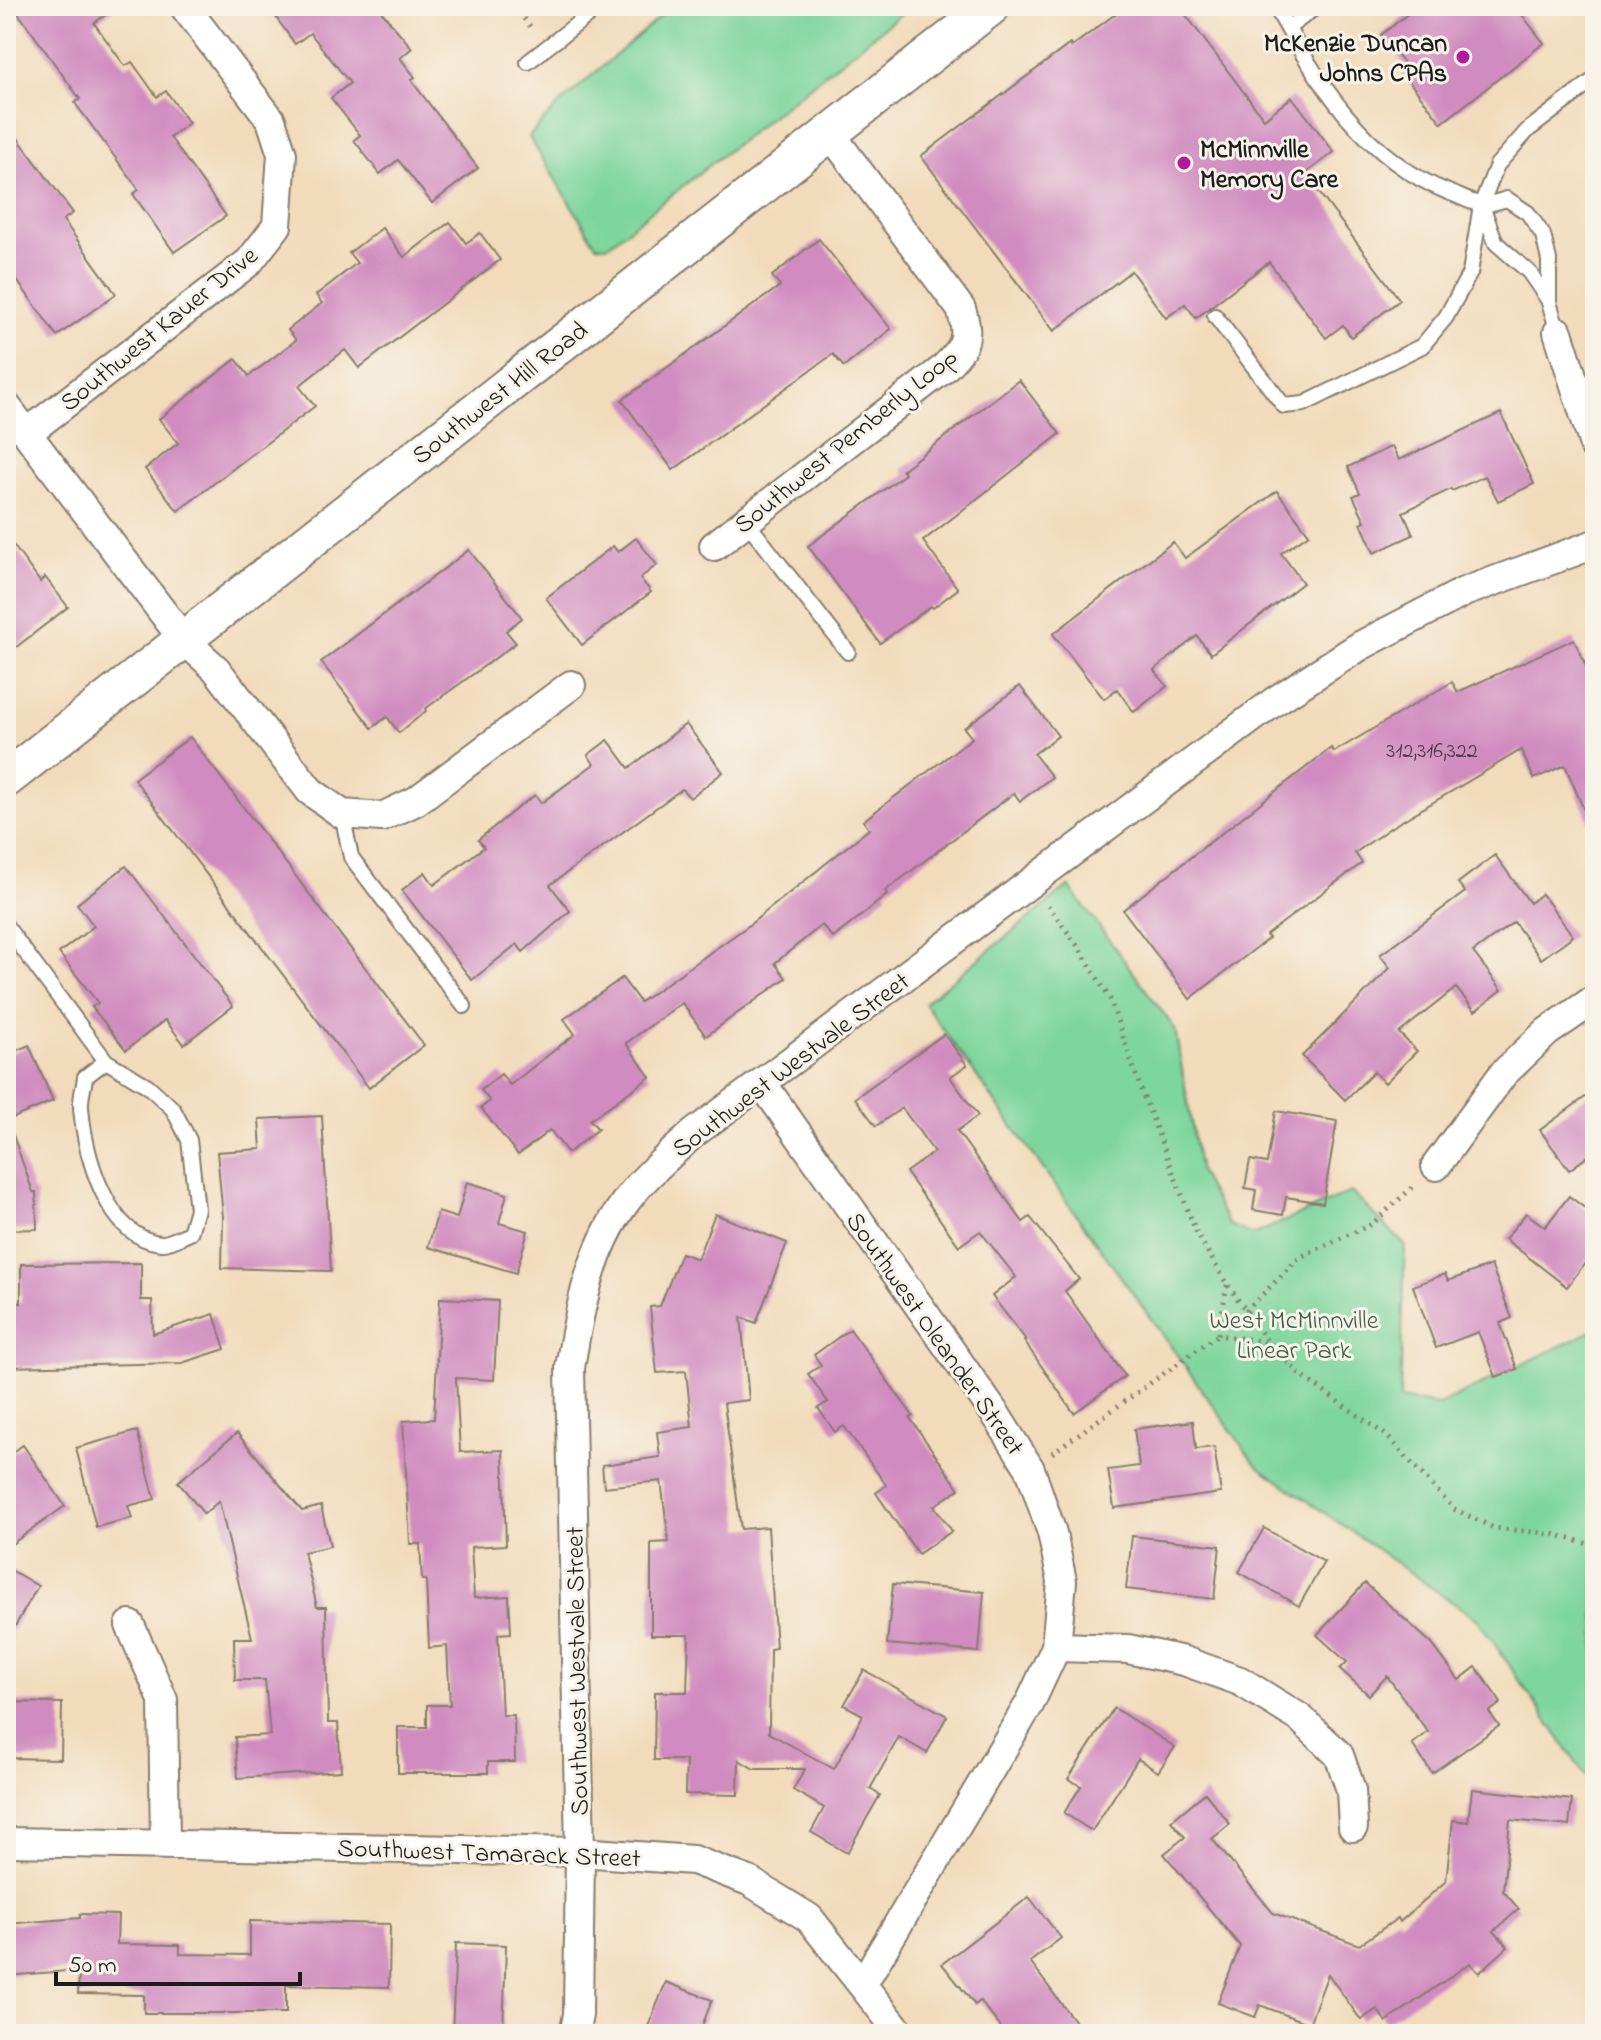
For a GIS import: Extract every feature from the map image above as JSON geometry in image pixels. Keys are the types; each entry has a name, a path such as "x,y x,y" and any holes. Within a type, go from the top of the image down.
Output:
{"street":[{"name":"Southwest Kauer Drive","path":"27,433 249,262 277,226 282,154 271,120 184,6"},
{"name":"Southwest Hill Road","path":"6,779 992,6"},
{"name":"Southwest Pemberly Loop","path":"714,546 943,369 962,350 967,328 961,309 830,133"},
{"path":"1558,332 1595,448"},
{"path":"6,406 183,639 216,669 310,791 342,814 382,817 416,801 571,685"},
{"name":"Southwest Westvale Street","path":"574,2034 578,2015 580,1852 570,1368 580,1303 602,1244 625,1203 657,1167 694,1133 1275,701 1360,646 1464,592 1595,544"},
{"path":"1436,1166 1503,1074 1547,1032 1595,999"},
{"name":"Southwest Oleander Street","path":"762,1083 996,1415 1030,1469 1052,1533 1062,1581 1056,1647 1030,1703 863,1983"},
{"path":"130,1625 163,1700 165,1844"},
{"path":"1056,1647 1128,1649 1184,1661 1240,1681 1300,1718 1339,1755 1351,1790 1353,1827"},
{"name":"Southwest Tamarack Street","path":"6,1842 580,1852 693,1860 749,1881 809,1918 901,2034"}],"lane":[{"path":"528,62 600,6"},
{"path":"1275,6 1330,97 1373,145 1422,181 1481,205 1507,199 1528,213 1543,235 1549,260 1549,302 1558,332"},
{"path":"1288,28 1317,6"},
{"path":"1215,316 1284,406 1304,404 1422,346 1446,317 1470,273 1481,205 1497,165 1528,130 1595,79"},
{"path":"1481,205 1496,243 1529,272 1549,302"},
{"path":"746,521 848,652"},
{"path":"342,814 351,857 464,1006"},
{"path":"6,926 106,1061 148,1086 173,1109 189,1140 197,1209 190,1233 163,1244 132,1234 103,1197 90,1155 80,1105 85,1077 106,1061"}],"path":[{"path":"1031,881 1080,949 1110,999 1140,1087 1197,1234 1268,1342 1299,1374 1387,1436 1454,1509 1494,1528 1553,1534 1595,1546"},
{"path":"1246,1311 1300,1257 1372,1224 1436,1166"},
{"path":"1218,1335 1227,1284"},
{"path":"1030,1469 1218,1335 1268,1342"}],"green space":[{"path":"671,6 911,6 607,246 596,245 529,137 562,102"},
{"name":"West McMinnville Linear Park","path":"1069,886 1175,1029 1200,1173 1229,1225 1253,1235 1351,1192 1405,1245 1400,1399 1439,1405 1595,1329 1595,1790 1478,1620 1256,1465 924,1003"}],"building":[{"path":"13,6 118,6 94,23 125,66 132,62 157,97 166,91 189,123 170,137 226,216 174,252 133,194 139,190 75,103 80,99"},
{"path":"268,6 377,6 412,48 400,58 415,77 411,80 478,168 432,203 398,160 380,174 354,140 360,135 331,98 350,83 310,33 295,44"},
{"name":"McMinnville Memory Care","path":"1126,6 1179,6 1264,119 1292,97 1334,152 1305,174 1400,300 1351,337 1343,325 1326,338 1269,262 1196,318 1185,304 1166,318 1131,271 1054,331 921,156 1070,44 1071,47"},
{"name":"McKenzie Duncan Johns CPAs","path":"1418,6 1515,6 1544,43 1442,123 1403,74 1409,70 1381,35"},
{"path":"6,122 73,213 63,220 116,294 57,336 6,265"},
{"path":"450,222 466,243 480,233 500,260 359,368 345,350 299,386 315,406 178,511 145,469 178,443 159,419 236,359 249,376 296,340 288,330 322,303 316,295 357,263 349,253 382,228 404,257"},
{"path":"819,239 891,329 844,367 833,354 673,470 622,400 780,286 772,276"},
{"path":"1019,380 1060,434 923,541 958,589 880,643 808,546 905,474 902,470"},
{"path":"1501,413 1534,484 1498,501 1485,476 1451,489 1403,512 1413,535 1374,553 1361,523 1365,521 1353,496 1360,493 1348,467 1392,446 1399,460"},
{"path":"1277,491 1309,534 1281,553 1303,583 1211,654 1197,636 1154,670 1167,686 1134,712 1117,689 1104,699 1053,634 1173,542 1185,558"},
{"path":"6,535 40,582 45,577 68,607 6,655"},
{"path":"636,538 657,565 640,578 651,592 582,645 546,598 613,546 618,552"},
{"path":"469,550 522,618 506,631 516,643 425,709 399,733 387,717 372,728 321,662"},
{"path":"1574,639 1595,686 1595,836 1565,765 1534,779 1521,750 1390,828 1355,853 1362,863 1266,935 1269,938 1190,999 1123,910 1331,748 1334,752 1452,682 1458,692"},
{"path":"1020,686 1058,736 1034,754 1052,777 1020,801 1014,793 885,891 888,894 833,938 822,925 775,963 786,978 706,1036 682,1003 626,1043 650,1077 590,1120 598,1129 568,1153 550,1130 518,1155 481,1108 490,1101 481,1090 501,1074 510,1085 575,1034 564,1019 622,978 640,1002 748,926 869,829 863,821 972,738 964,728"},
{"path":"686,724 723,772 690,798 682,789 550,885 570,911 523,952 517,944 472,980 402,890 425,872 434,885 484,847 478,840 516,809 535,795 541,803 594,764 588,755 608,740 629,768"},
{"path":"190,737 424,1045 369,1088 134,779"},
{"path":"1495,855 1530,903 1542,894 1573,936 1541,959 1514,922 1473,952 1502,990 1475,1011 1456,988 1399,1033 1417,1051 1385,1083 1374,1072 1345,1100 1302,1056 1390,968 1380,955 1465,892 1458,883"},
{"path":"126,866 233,1006 184,1044 165,1020 126,1050 92,1007 98,1003 59,953 94,926 77,904"},
{"path":"944,1034 967,1065 950,1077 978,1116 957,1131 1023,1222 1030,1217 1079,1279 1065,1291 1125,1376 1074,1413 1026,1340 992,1296 1016,1277 980,1231 959,1246 906,1172 934,1152 902,1108 876,1126 855,1098"},
{"path":"29,1045 53,1101 6,1121 6,1055"},
{"path":"1595,1090 1595,1151 1569,1170 1540,1130"},
{"path":"1276,1111 1337,1121 1323,1203 1286,1197 1283,1215 1253,1210 1256,1190 1245,1188 1250,1160 1267,1163"},
{"path":"322,1116 331,1271 222,1268 223,1217 217,1152 261,1149 259,1119"},
{"path":"10,1127 33,1192 36,1192 37,1229 6,1230 6,1128"},
{"path":"467,1182 507,1194 499,1223 528,1231 516,1273 428,1247 438,1212 457,1218"},
{"path":"1569,1196 1595,1216 1595,1250 1567,1287 1505,1239 1526,1213 1545,1227"},
{"path":"715,1214 787,1243 756,1323 741,1317 749,1400 724,1403 741,1529 768,1527 776,1648 770,1649 769,1733 834,1769 863,1715 844,1705 864,1670 947,1716 927,1753 899,1737 870,1789 880,1795 847,1853 811,1832 824,1808 793,1790 805,1769 754,1769 739,1760 738,1795 685,1794 686,1760 654,1760 655,1692 687,1692 689,1635 651,1635 651,1543 669,1542 661,1481 604,1487 602,1465 660,1457 657,1432 692,1427 686,1371 657,1373 650,1307 660,1306 681,1253 697,1259"},
{"path":"141,1263 141,1300 152,1300 153,1334 214,1314 225,1349 182,1363 6,1367 6,1303 21,1303 21,1264"},
{"path":"1491,1265 1512,1318 1500,1323 1517,1369 1496,1377 1478,1332 1436,1348 1413,1286 1445,1274 1448,1281"},
{"path":"440,1298 498,1301 494,1380 456,1378 460,1452 503,1450 506,1545 471,1547 474,1598 509,1596 511,1633 498,1634 502,1715 514,1715 515,1762 488,1762 488,1773 398,1773 398,1727 427,1727 427,1705 450,1705 447,1646 429,1648 426,1580 422,1580 420,1544 410,1544 403,1421 434,1419"},
{"path":"850,1329 913,1416 910,1418 959,1489 934,1506 952,1531 918,1554 876,1493 886,1485 844,1426 835,1432 818,1408 828,1402 808,1374 821,1365 814,1355"},
{"path":"1193,1421 1196,1449 1214,1447 1221,1493 1114,1508 1108,1470 1139,1466 1134,1429"},
{"path":"137,1431 155,1499 128,1506 132,1518 96,1527 76,1448"},
{"path":"237,1433 302,1511 321,1506 330,1546 304,1552 317,1607 326,1607 328,1723 338,1723 341,1771 238,1778 235,1737 270,1735 265,1680 235,1680 234,1638 252,1638 219,1501 204,1514 178,1482"},
{"path":"23,1445 65,1506 6,1548 6,1457"},
{"path":"1264,1528 1324,1562 1299,1606 1239,1572"},
{"path":"1132,1536 1220,1546 1214,1599 1126,1589"},
{"path":"6,1567 38,1586 6,1642"},
{"path":"1365,1583 1432,1644 1459,1680 1476,1667 1501,1703 1489,1712 1499,1726 1432,1773 1412,1744 1428,1732 1387,1676 1369,1695 1340,1669 1347,1662 1317,1635"},
{"path":"893,1584 984,1592 979,1652 887,1644"},
{"path":"6,1702 62,1703 61,1759 6,1758"},
{"path":"1114,1708 1175,1747 1158,1772 1138,1759 1092,1831 1064,1813 1081,1786 1068,1779"},
{"path":"1472,1789 1572,1800 1569,1826 1510,1820 1503,1891 1519,1909 1494,1931 1508,1947 1479,1973 1470,1963 1386,2022 1377,2009 1361,2020 1328,1974 1309,2024 1260,2005 1255,2017 1218,2003 1240,1946 1164,1854 1185,1837 1171,1821 1205,1793 1230,1824 1212,1839 1273,1913 1359,1945 1398,1918 1400,1922 1446,1881 1453,1820 1468,1822"},
{"path":"1029,1897 1061,1938 1030,1962 1084,2034 1006,2034 980,2001 975,2005 942,1964"},
{"path":"80,1914 118,1915 117,1944 180,1945 180,1954 250,1955 250,1921 390,1924 389,1987 286,1985 286,2013 144,2013 144,1995 78,1994 79,1970 6,1976 6,1924 80,1918"},
{"path":"456,1943 506,1945 503,2034 452,2034"},
{"path":"666,1982 712,2000 699,2034 645,2034"}],"place":[{"name":"McKenzie Duncan Johns CPAs","path":"1463,57"},
{"name":"McMinnville Memory Care","path":"1184,163"}]}
